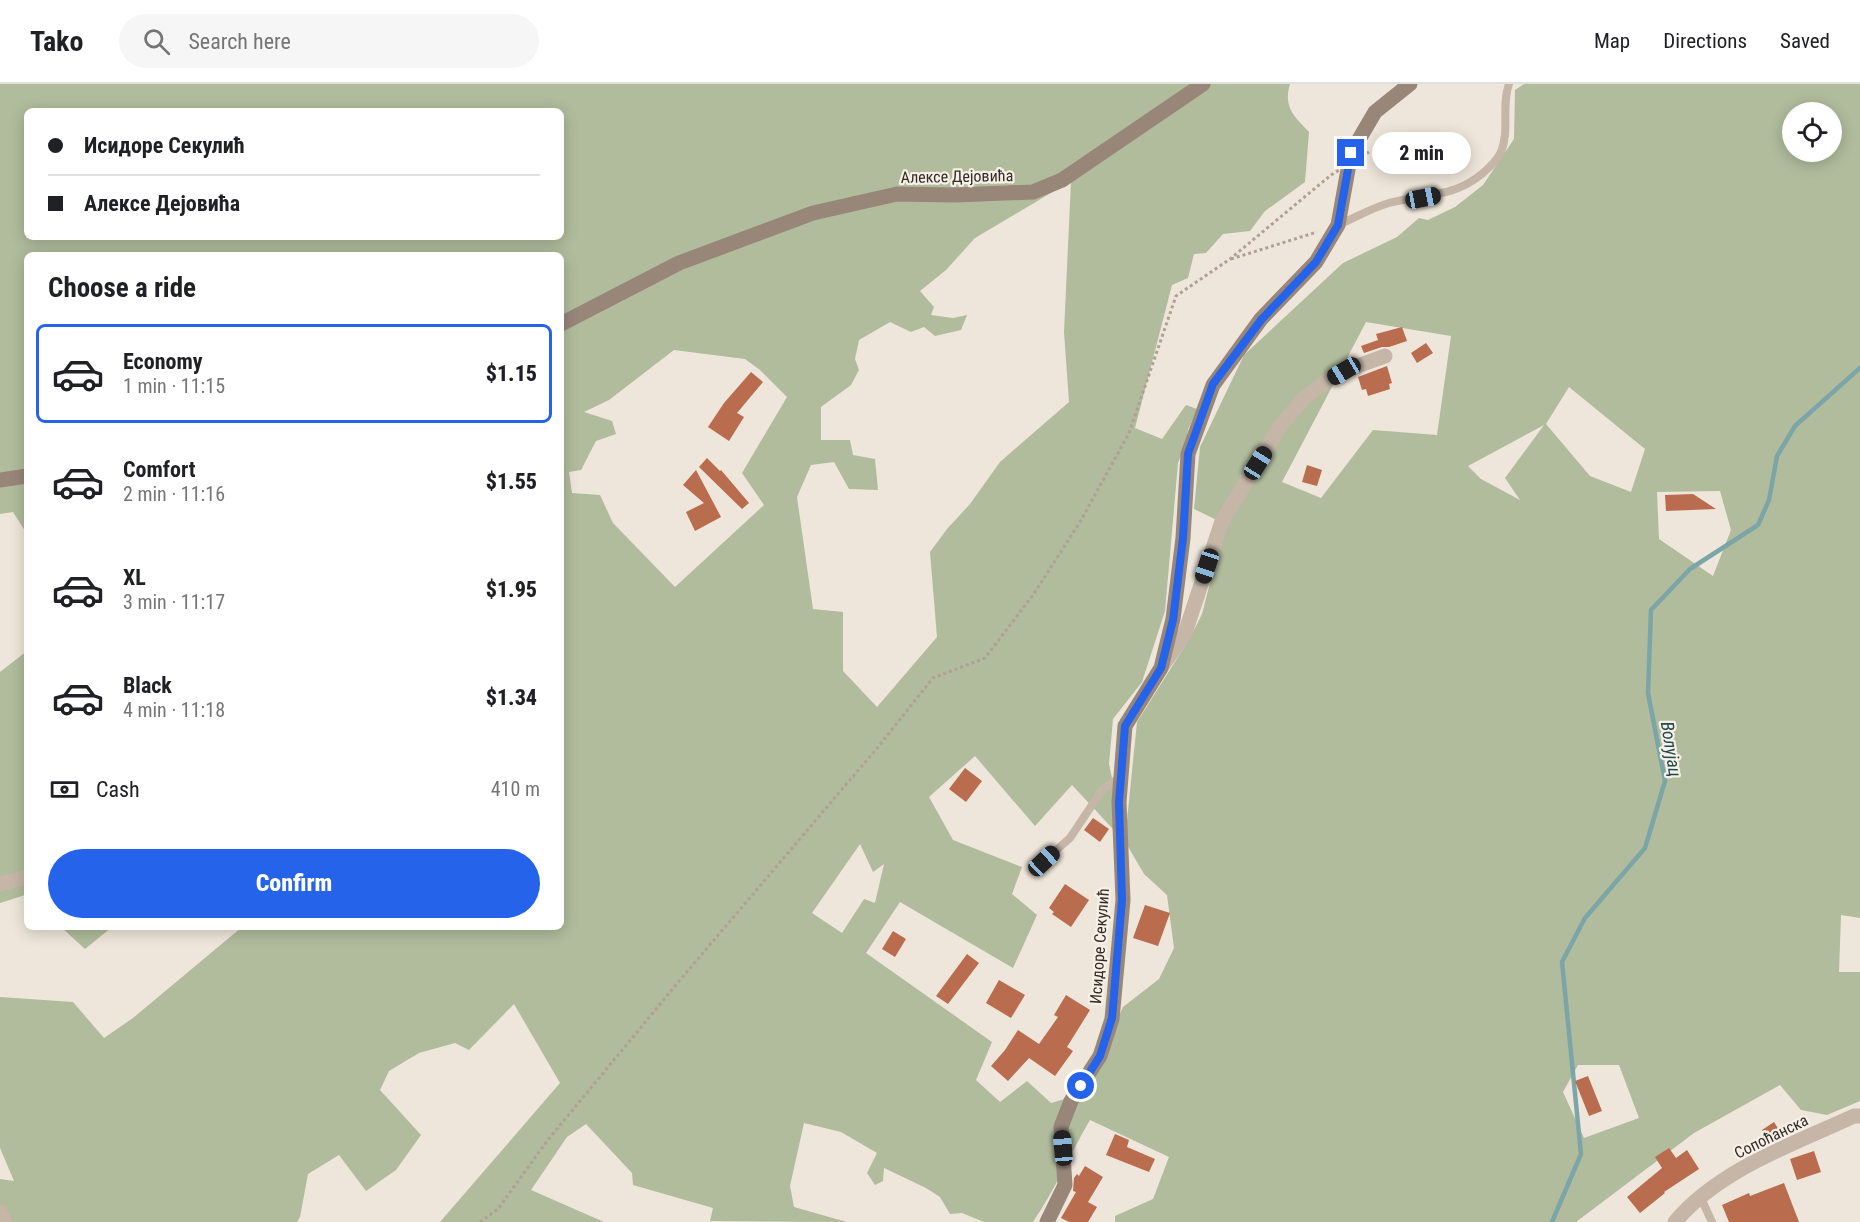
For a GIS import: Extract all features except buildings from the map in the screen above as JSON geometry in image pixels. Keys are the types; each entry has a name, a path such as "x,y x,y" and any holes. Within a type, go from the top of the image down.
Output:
{"street":[{"name":"Алексе Дејовића","path":"564,322 679,263 813,213 897,194 955,195 1033,192 1062,180 1203,84"},
{"path":"1338,225 1351,153 1375,112 1410,84"},
{"name":"Исидоре Секулић","path":"1161,668 1173,620 1183,538 1188,454 1213,384 1261,320 1316,262 1338,225"},
{"name":"Исидоре Секулић","path":"1047,1222 1065,1185 1062,1127 1071,1101 1100,1056 1112,1018 1122,900 1119,802 1125,726 1185,633 1222,521 1281,425 1303,399 1328,380 1344,371 1385,356"},
{"path":"0,480 24,476"},
{"path":"0,884 24,878"},
{"name":"Сопоћанска","path":"1675,1222 1700,1196 1746,1167 1854,1116 1860,1116"},
{"path":"0,1212 5,1222"}],"lane":[{"path":"1338,225 1389,203 1444,194 1471,183 1490,167 1500,153 1504,137 1505,96 1509,84"},
{"path":"1044,861 1070,838 1102,790 1121,776"},
{"path":"1700,1196 1712,1222"}],"path":[{"path":"480,1222 498,1209 562,1123 878,747 933,678 985,658 1032,595 1080,522 1129,433 1176,296 1230,260 1331,175 1370,152"},
{"path":"1230,260 1338,225"}],"green space":[{"path":"0,84 1290,84 1288,99 1291,111 1309,132 1305,182 1265,211 1250,231 1223,234 1206,253 1194,254 1188,278 1172,285 1135,428 1162,439 1186,405 1197,409 1178,463 1165,611 1142,682 1113,719 1109,764 1125,840 1137,722 1190,638 1202,614 1225,524 1194,509 1200,447 1244,355 1343,263 1397,237 1419,218 1428,220 1455,207 1483,185 1514,139 1515,90 1524,84 1860,84 1860,918 1841,915 1839,972 1860,972 1860,1101 1827,1115 1801,1110 1780,1085 1694,1133 1576,1222 1115,1222 1115,1216 1153,1199 1169,1157 1090,1120 1033,1222 984,1222 962,1213 950,1214 940,1197 884,1168 883,1181 875,1185 867,1173 877,1153 841,1132 804,1123 790,1186 794,1207 847,1222 710,1221 713,1208 633,1185 632,1173 586,1124 567,1137 531,1190 604,1222 440,1222 560,1083 514,1004 469,1050 455,1043 419,1053 389,1071 380,1090 421,1135 396,1170 366,1191 339,1155 308,1174 300,1217 297,1222 0,1222 0,1179 14,1181 0,1148 0,997 73,1002 104,1038 133,1018 238,930 564,930 564,252 24,252 24,529 13,512 0,514","holes":["1071,181 1064,332 1069,402 1000,462 970,504 930,552 937,637 877,707 843,671 843,612 813,609 797,497 811,465 834,462 849,489 878,490 875,459 853,455 850,440 821,440 821,407 851,385 859,370 855,359 859,340 890,322 911,332 924,327 935,336 961,330 967,315 953,318 931,315 934,307 920,291 946,270 975,238","1366,322 1451,336 1437,435 1373,430 1321,498 1282,482","674,350 745,359 760,370 787,397 742,473 764,505 675,587 613,523 600,495 572,493 569,472 581,470 596,441 616,434 612,421 584,412 609,400","1569,387 1645,449 1631,492 1590,476 1546,424","1544,425 1505,478 1520,500 1481,479 1468,466","1720,491 1731,530 1713,576 1659,539 1657,492","975,756 1035,826 1072,785 1126,843 1144,874 1167,895 1174,948 1159,979 1123,1007 1082,1094 1051,1103 1027,1081 1000,1102 976,1080 992,1042 866,953 900,902 1013,968 1037,915 1012,894 1022,867 953,840 929,797","860,844 873,872 884,864 875,903 864,899 842,933 812,913","1578,1065 1619,1065 1639,1118 1584,1138 1563,1092"]},
{"path":"24,653 24,895 0,903 0,672"},
{"path":"64,930 108,930 85,949"}],"waterway":[{"name":"Волујац","path":"1552,1222 1581,1154 1562,962 1585,918 1645,848 1665,781 1648,693 1651,610 1690,569 1758,525 1769,500 1777,456 1795,426 1860,368"}],"route":[{"path":"1081,1086 1100,1056 1112,1018 1122,900 1119,802 1125,726 1161,668 1173,620 1183,538 1188,454 1213,384 1261,320 1316,262 1338,225 1351,153"}]}
